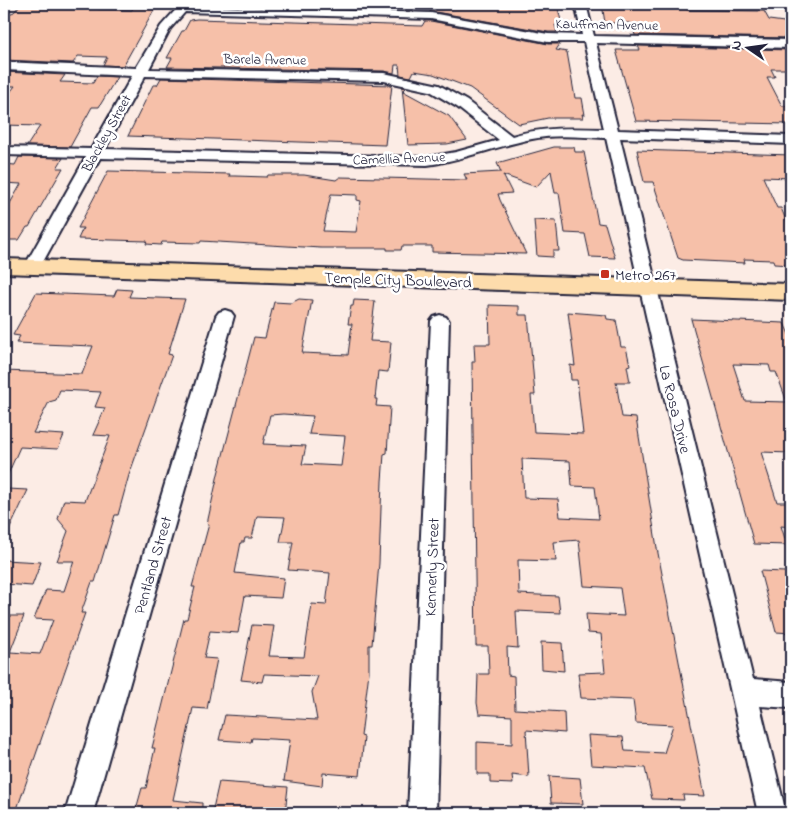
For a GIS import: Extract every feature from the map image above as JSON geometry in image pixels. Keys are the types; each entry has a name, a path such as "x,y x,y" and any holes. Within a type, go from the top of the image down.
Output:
{"main road":[{"name":"Temple City Boulevard","path":"4,266 791,292"}],"street":[{"name":"La Rosa Drive","path":"581,4 588,39 613,135 646,287 772,813"},
{"name":"Kauffman Avenue","path":"185,6 430,16 524,35 588,39 791,44"},
{"name":"Blackley Street","path":"32,268 165,28 185,6"},
{"name":"Barela Avenue","path":"4,66 140,72 361,76 400,80 434,88 449,96 508,140"},
{"name":"Camellia Avenue","path":"4,151 427,161 458,156 508,140 531,135 562,132 791,140"},
{"name":"Pentland Street","path":"79,813 225,316"},
{"name":"Kennerly Street","path":"422,813 440,321"},
{"path":"744,692 791,694"}],"building":[{"path":"21,4 102,4 98,9 132,10 135,5 157,5 123,66 103,65 107,57 78,56 73,63 4,60 4,16 14,12"},
{"path":"434,4 557,4 562,25 555,25 557,32 548,32 430,11"},
{"path":"602,4 647,5 648,7 687,8 687,10 764,11 769,20 791,25 791,38 635,35 631,23 605,23"},
{"path":"190,20 422,26 425,21 431,21 548,44 560,44 556,50 567,52 575,98 582,98 585,115 582,114 583,118 548,118 519,124 470,88 433,74 414,71 411,77 400,75 399,65 395,65 394,73 384,71 167,67 172,58 167,58 182,31 184,31"},
{"path":"638,46 791,50 791,69 771,69 775,77 767,77 782,106 791,106 791,124 636,121 616,50 640,50"},
{"path":"4,72 65,75 60,82 93,83 97,76 117,77 99,107 92,107 70,147 27,146 40,126 4,125 4,100 15,86 4,86"},
{"path":"161,78 392,85 385,145 128,136 153,85 157,85"},
{"path":"402,87 406,88 403,91 449,116 467,140 447,144 408,145"},
{"path":"554,147 574,147 575,152 584,152 598,223 605,224 615,258 590,257 585,234 565,233 559,193 555,193 551,171 536,187 503,175 512,193 498,194 526,254 432,252 432,246 402,246 401,250 387,250 387,248 321,248 201,241 200,243 162,242 161,245 146,244 147,241 78,239 83,228 78,228 108,171 230,174 229,176 267,177 268,175 304,175 336,180 340,177 467,180 464,174 501,172 497,163","holes":["331,194 357,195 357,200 361,201 356,232 323,231"]},
{"path":"637,150 791,155 791,178 763,177 777,208 781,208 791,232 791,265 774,264 773,260 744,259 745,263 683,260 678,258 653,182 644,182"},
{"path":"19,157 63,158 57,168 63,168 29,227 27,227 19,240 4,240 4,214 21,184 4,183 4,164 15,165"},
{"path":"534,220 556,221 559,251 553,251 553,257 537,256"},
{"path":"117,289 132,290 129,297 185,299 168,354 172,355 129,475 118,515 115,515 95,582 92,582 81,613 85,613 17,809 14,813 4,813 4,616 24,616 10,652 40,654 53,620 34,619 46,590 64,591 74,561 57,561 68,531 58,519 64,500 85,501 110,436 93,435 105,408 95,407 101,392 60,390 56,400 49,402 33,433 64,435 58,449 20,447 4,483 4,371 82,374 93,346 16,343 20,336 13,335 36,293 114,296"},
{"path":"299,299 312,300 302,353 348,355 352,324 348,324 354,300 375,301 370,341 391,342 388,372 378,371 375,399 377,399 376,406 390,407 387,453 384,454 379,563 372,645 369,645 369,672 361,736 364,737 360,776 323,773 322,786 284,781 290,740 252,738 251,742 219,740 225,715 317,720 312,692 318,676 264,674 262,682 241,680 252,625 274,626 269,656 304,657 312,604 326,605 330,573 288,570 293,542 280,542 285,517 257,516 252,538 245,538 244,542 241,542 235,573 284,578 281,598 245,596 238,633 210,631 204,658 217,659 207,709 193,708 173,800 202,803 202,813 135,813 142,788 146,788 155,748 152,748 184,619 187,619 195,587 192,587 209,524 207,524 218,474 254,337 265,338 274,302 291,303","holes":["270,415 313,416 309,434 345,436 341,466 302,464 306,446 263,444"]},
{"path":"489,305 519,306 519,315 528,315 535,395 531,395 534,432 583,434 577,380 571,380 570,365 575,366 568,312 606,315 607,319 616,320 621,347 626,347 630,365 627,366 630,382 616,382 622,417 636,418 657,548 705,796 683,795 684,800 652,799 645,768 591,765 588,735 623,737 625,751 664,753 673,725 636,723 633,700 581,698 578,673 605,672 601,634 588,633 586,614 624,616 620,588 584,586 579,540 554,542 556,561 518,560 519,594 558,596 560,613 516,611 518,648 507,647 508,675 514,676 515,709 564,712 565,733 526,730 529,777 512,775 513,784 490,783 490,774 477,774 477,742 512,744 512,716 479,714 477,703 478,674 489,674 488,646 476,646 472,362 475,362 474,344 490,344","holes":["522,459 570,461 572,486 595,487 599,519 560,517 558,499 524,498"]},
{"path":"691,319 784,323 791,339 791,453 761,452 777,502 791,502 791,527 781,526 787,545 754,544","holes":["733,364 769,365 771,372 776,372 787,402 745,401"]},
{"path":"7,489 28,490 4,541 4,495"},
{"path":"4,560 41,562 32,586 4,584"},
{"path":"760,571 785,572 791,591 791,633 776,632"},
{"path":"541,642 562,643 564,671 542,669"},
{"path":"549,776 580,778 583,804 551,803"},
{"path":"219,782 288,787 285,813 212,813"}],"place":[{"name":"Metro 267","path":"605,274"}]}
